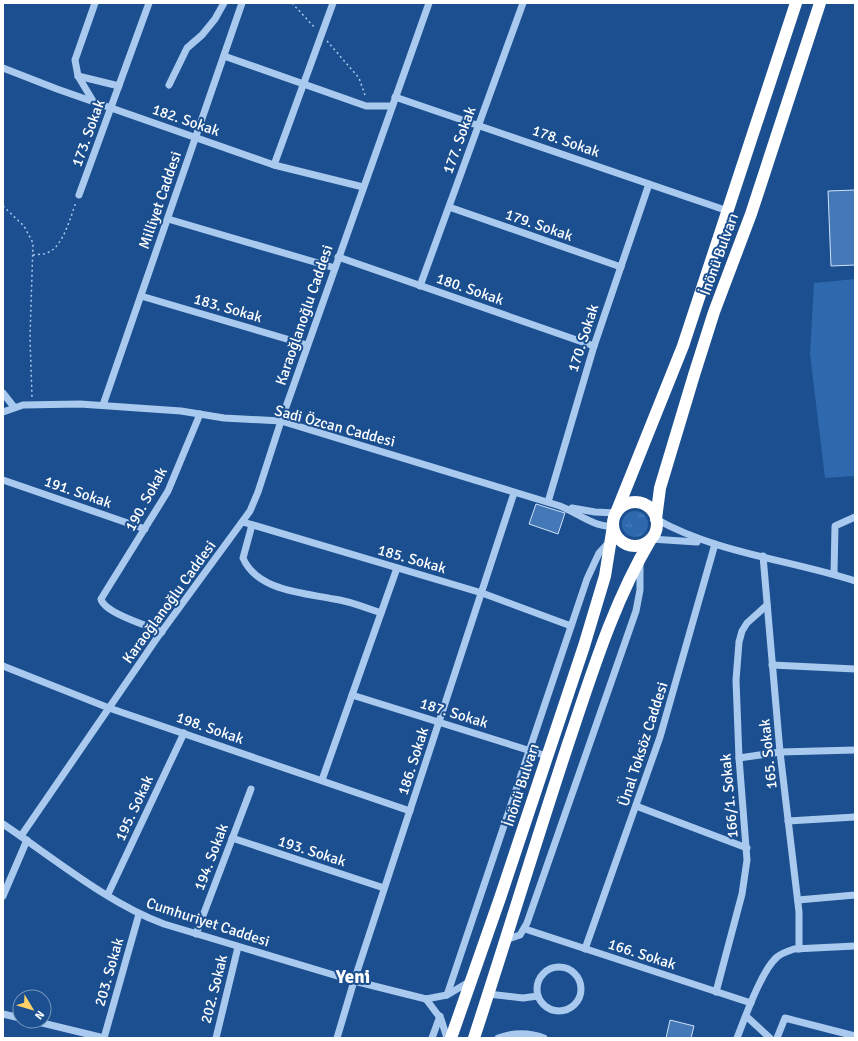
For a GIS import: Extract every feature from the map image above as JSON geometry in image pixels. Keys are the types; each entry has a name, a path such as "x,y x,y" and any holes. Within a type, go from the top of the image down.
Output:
{"highway":[{"name":"İnönü Bulvarı","path":"616,513 683,346 796,3"},
{"name":"İnönü Bulvarı","path":"656,519 660,488 714,312 751,214 820,3"},
{"path":"474,1038 604,639 619,600 640,558 655,533 656,519 650,508 638,502 625,504 616,513 613,526 619,539 632,546 645,543 651,539"},
{"name":"İnönü Bulvarı","path":"450,1038 548,756 591,623 604,576 612,539 613,526"}],"street":[{"path":"94,102 78,76 75,68 77,53 95,3"},
{"name":"173. Sokak","path":"79,195 149,3"},
{"path":"169,85 187,48 202,35 216,19 224,3"},
{"name":"Milliyet Caddesi","path":"103,405 242,3"},
{"path":"274,165 333,3"},
{"name":"Karaoğlanoğlu Caddesi","path":"3,896 24,838 109,708 162,632 243,522 258,492 307,345 429,3"},
{"name":"177. Sokak","path":"420,286 523,3"},
{"path":"224,56 366,106 392,106"},
{"name":"182. Sokak","path":"3,68 94,102 274,165 363,187"},
{"path":"78,76 119,86"},
{"name":"178. Sokak","path":"395,97 479,124 728,211"},
{"name":"170. Sokak","path":"548,502 594,346 649,184"},
{"name":"179. Sokak","path":"449,207 621,267"},
{"path":"168,218 335,268"},
{"name":"180. Sokak","path":"338,257 594,346"},
{"name":"183. Sokak","path":"141,296 307,345"},
{"path":"3,393 14,407"},
{"name":"Sadi Özcan Caddesi","path":"3,412 14,407 32,404 103,405 200,414 224,418 281,421 514,493 548,502 560,506 597,524 607,527 613,526"},
{"name":"190. Sokak","path":"162,632 108,609 101,602 104,591 146,529 168,490 200,414"},
{"name":"191. Sokak","path":"3,480 146,529"},
{"name":"186. Sokak","path":"337,1038 384,888 440,722 514,493"},
{"name":"Sadi Özcan Caddesi","path":"560,506 595,512 616,513"},
{"path":"834,574 835,526 855,518"},
{"path":"656,519 680,532 715,544 834,574 855,581"},
{"name":"185. Sokak","path":"243,522 482,593 571,626"},
{"path":"252,525 244,558 246,564 256,575 278,586 298,593 335,599 381,613"},
{"name":"İnönü Bulvarı","path":"447,995 571,626 595,560 612,539"},
{"path":"651,539 715,544"},
{"name":"Ünal Toksöz Caddesi","path":"585,949 636,806 673,694 715,544"},
{"name":"165. Sokak","path":"763,556 780,752 798,900 799,949"},
{"path":"505,940 517,937 525,929 636,611 640,590 640,558"},
{"path":"322,780 397,568"},
{"name":"166/1. Sokak","path":"716,992 742,894 747,860 739,758 736,680 739,642 742,631 747,623 767,605"},
{"path":"772,665 855,668"},
{"name":"198. Sokak","path":"3,666 109,708 410,811"},
{"name":"187. Sokak","path":"352,695 548,756"},
{"name":"195. Sokak","path":"108,894 184,733"},
{"path":"739,758 780,752 855,750"},
{"name":"194. Sokak","path":"196,934 251,789"},
{"path":"636,806 747,848"},
{"path":"788,821 855,816"},
{"name":"Cumhuriyet Caddesi","path":"3,824 139,914 196,934 354,981 426,999 447,995 460,989 471,980"},
{"name":"193. Sokak","path":"232,838 384,888"},
{"path":"798,900 855,895"},
{"name":"203. Sokak","path":"104,1038 139,914"},
{"name":"166. Sokak","path":"525,929 751,1003"},
{"path":"737,1038 751,1003 776,958 784,952 799,949 855,946"},
{"name":"202. Sokak","path":"216,1038 238,947"},
{"path":"554,968 568,969 574,973 581,985 579,1000 568,1010 561,1012 547,1008 538,996 537,989 542,975 554,968"},
{"path":"488,994 518,998 538,996"},
{"path":"426,999 440,1016 447,1038"},
{"path":"432,1038 440,1016"},
{"path":"746,1016 770,1038"},
{"path":"777,1038 785,1018 855,1036"},
{"path":"52,1025 104,1038"},
{"path":"498,1038 515,1034 533,1034 544,1038"}],"path":[{"path":"292,3 322,34 359,78 365,90 366,106"},
{"path":"33,255 48,253 56,247 64,234 79,195"},
{"path":"3,206 24,226 32,243 33,255 30,337 32,404"}],"green space":[{"path":"855,279 855,476 825,478 810,354 814,283"},
{"path":"635,511 644,515 648,524 644,533 635,537 626,533 622,524 626,515"}],"building":[{"path":"855,190 855,265 831,266 828,191"},
{"path":"536,504 565,513 558,534 529,524"},
{"path":"670,1020 694,1026 691,1038 666,1038"}],"district":[{"name":"Yeni","path":"353,977"}]}
